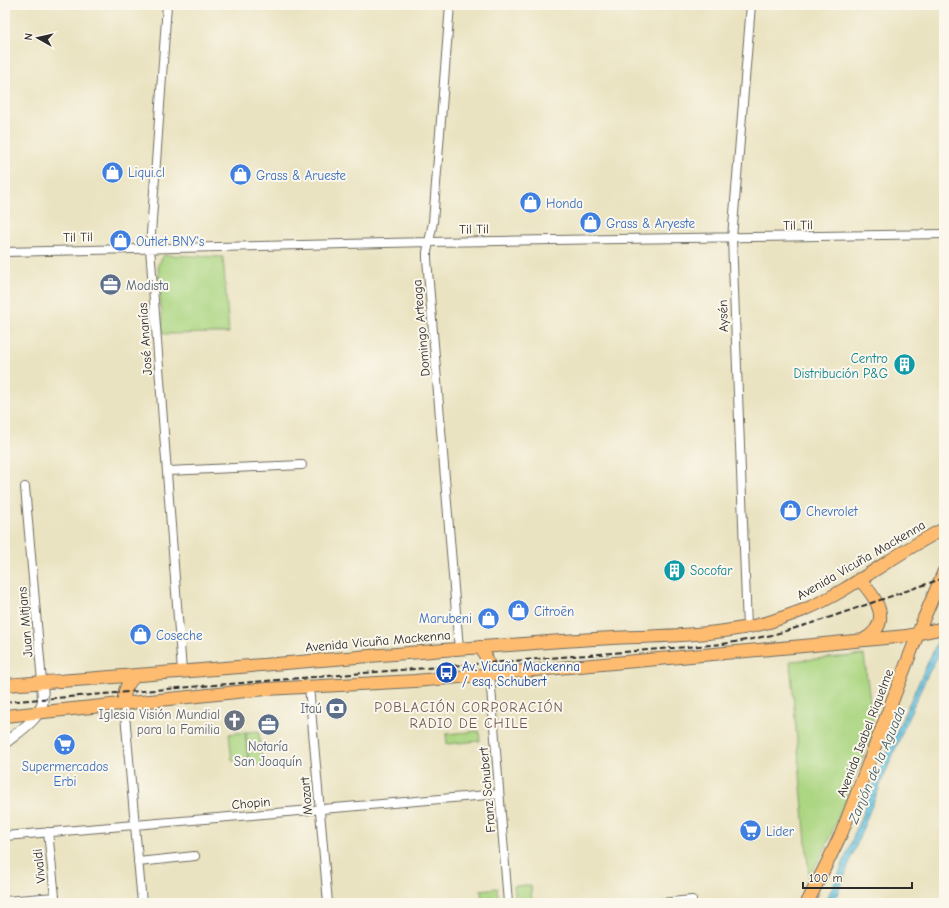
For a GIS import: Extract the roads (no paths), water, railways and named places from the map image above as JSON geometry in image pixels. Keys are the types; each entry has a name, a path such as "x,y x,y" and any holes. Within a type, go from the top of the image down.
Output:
{"main road":[{"name":"Avenida Vicuña Mackenna","path":"5,685 578,639 699,633 747,627 770,622 825,600 917,543 944,529"},
{"name":"Avenida Isabel Riquelme","path":"807,903 842,832 918,634 944,571"},
{"path":"859,579 876,600 880,608 880,620 876,628 870,636 862,640"},
{"path":"5,716 244,691 309,686 404,682 490,675 906,636 941,628"},
{"path":"479,647 486,657 490,675"},
{"path":"124,704 124,695 127,686 137,675"}],"street":[{"name":"José Ananías","path":"167,5 150,248 182,671"},
{"name":"Domingo Arteaga","path":"450,5 433,222 427,259 459,649"},
{"name":"Aysén","path":"747,627 732,238 751,5"},
{"name":"Til Til","path":"5,252 429,242 944,234"},
{"path":"168,471 302,465"},
{"name":"Juan Mitjans","path":"25,487 42,682"},
{"name":"Franz Schubert","path":"490,675 508,903"},
{"path":"5,743 39,713 42,703 42,682"},
{"name":"Mozart","path":"309,686 328,903"},
{"path":"124,704 142,903"},
{"name":"Chopin","path":"5,836 499,794"},
{"name":"Vivaldi","path":"5,901 55,897 48,832"},
{"path":"138,862 195,856"},
{"path":"660,903 692,900"}],"water":[{"path":"944,627 944,645 928,674 911,711 834,903 825,903 841,869 882,763"}],"railway":[{"path":"5,702 723,644 772,635 819,621 944,578"}],"place":[{"name":"Liqui.cl","path":"112,172"},
{"name":"Grass & Arueste","path":"240,175"},
{"name":"Honda","path":"530,203"},
{"name":"Grass & Aryeste","path":"590,223"},
{"name":"Outlet BNY's","path":"120,241"},
{"name":"Modista","path":"110,285"},
{"name":"Centro Distribución P&G","path":"904,365"},
{"name":"Chevrolet","path":"790,511"},
{"name":"Socofar","path":"674,570"},
{"name":"Citroën","path":"519,611"},
{"name":"Marubeni","path":"488,618"},
{"name":"Coseche","path":"140,635"},
{"name":"Av. Vicuña Mackenna / esq. Schubert","path":"447,673"},
{"name":"Itaú","path":"337,708"},
{"name":"Iglesia Visión Mundial para la Familia","path":"235,721"},
{"name":"Notaría San Joaquín","path":"268,724"},
{"name":"Supermercados Erbi","path":"65,744"},
{"name":"Lider","path":"750,831"}],"district":[{"name":"POBLACIÓN CORPORACIÓN RADIO DE CHILE","path":"469,716"}],"water label":[{"name":"Zanjón de la Aguada","path":"877,765"}]}
